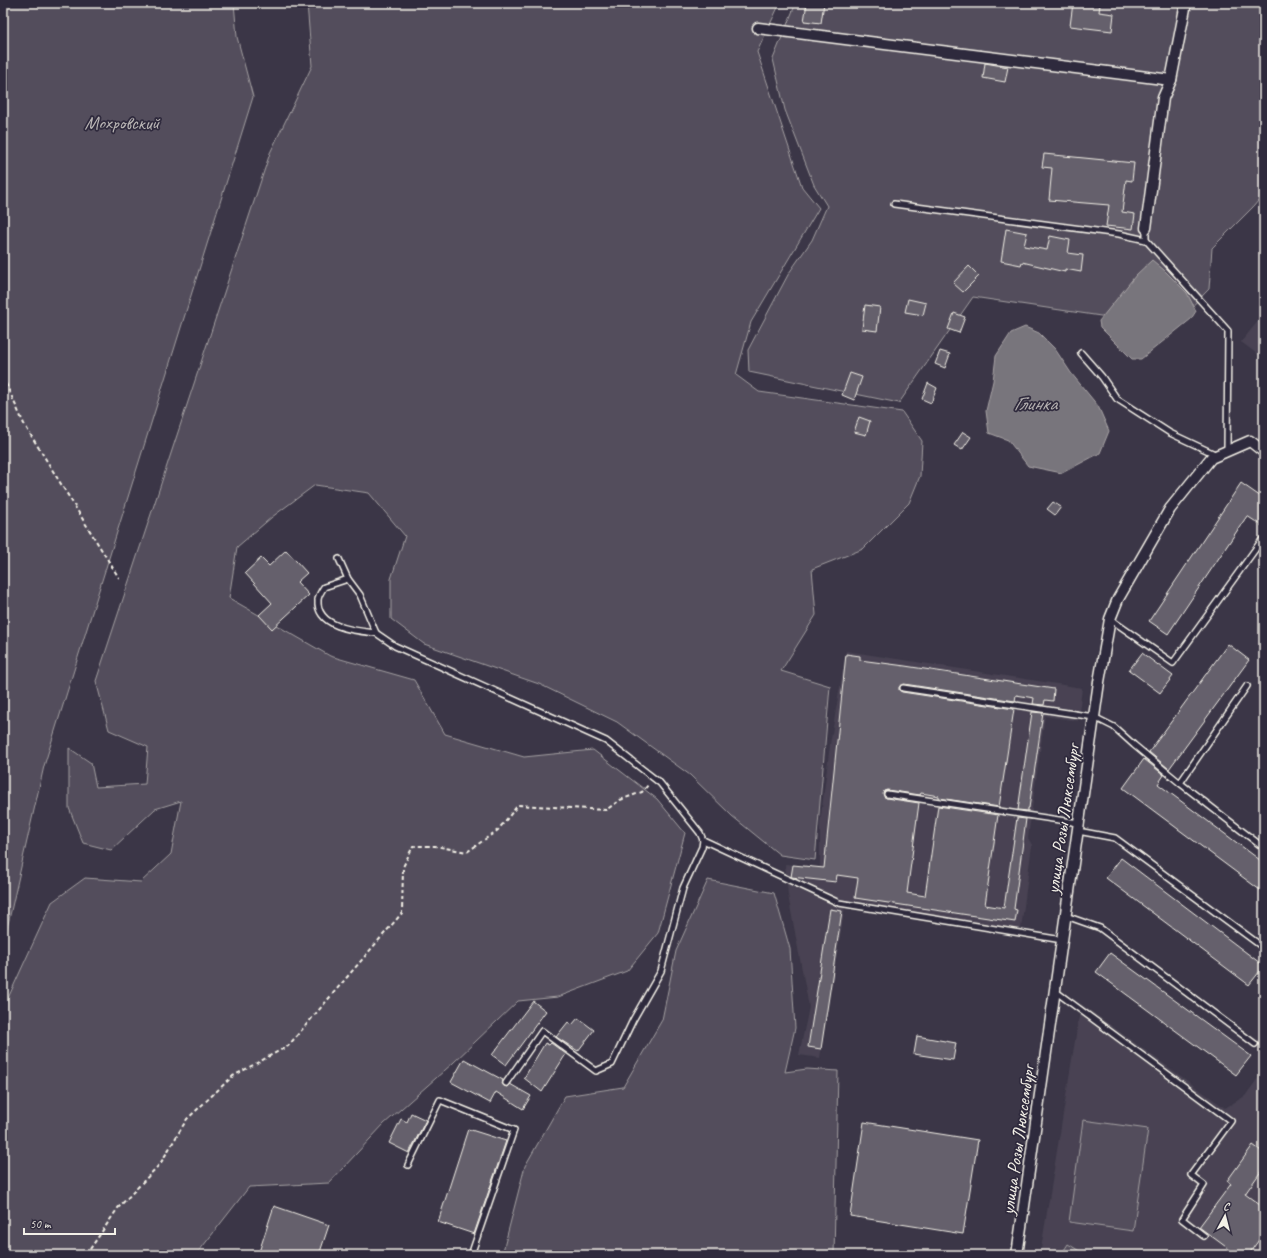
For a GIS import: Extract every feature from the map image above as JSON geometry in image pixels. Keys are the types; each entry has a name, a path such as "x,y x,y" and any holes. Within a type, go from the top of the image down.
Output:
{"street":[{"path":"1146,228 1163,98 1171,80 1186,3"},
{"path":"758,28 1171,80"},
{"name":"улица Розы Люксембург","path":"1017,1255 1078,827 1110,619 1118,599 1170,509 1211,458 1250,441 1264,452"}],"lane":[{"path":"894,204 1119,234 1146,240 1228,331 1227,451"},
{"path":"1146,228 1146,240"},
{"path":"1081,353 1102,377 1117,399 1170,433 1218,455"},
{"path":"1110,619 1173,663 1262,540 1264,541"},
{"path":"339,559 348,579 360,595 376,634"},
{"path":"348,579 324,587 317,600 320,612 329,623 361,632 376,634 395,646 606,741 660,784 704,840 839,903 1062,940"},
{"path":"1180,783 1247,686"},
{"path":"903,688 1094,718 1114,727 1180,783 1264,848"},
{"path":"887,794 1078,827 1115,838 1264,948"},
{"path":"506,1083 542,1031 596,1071 612,1064 632,1020 661,971 683,888 704,840"},
{"path":"1066,916 1100,928 1256,1044"},
{"path":"1055,991 1231,1121 1191,1175 1204,1185 1182,1219 1204,1236"},
{"path":"408,1165 440,1100 514,1130 471,1255"}],"path":[{"path":"30,3 42,6 44,3"},
{"path":"3,377 24,424 119,578"},
{"path":"86,1255 118,1208 160,1164 187,1119 233,1076 288,1046 402,913 403,867 413,846 434,846 467,852 498,830 518,804 606,810 620,800 642,792 653,778"}],"shaded area":[{"path":"1264,314 1264,359 1241,342"},
{"path":"846,651 1082,688 1078,721 1045,716 1028,838 1032,845 1021,929 845,907 820,1058 799,1055 809,1007 788,895 785,864 820,868 820,823 830,745"},
{"path":"1081,1004 1225,1108 1245,1096 1264,1070 1264,1255 1040,1255"}],"green space":[{"name":"Мохровский","path":"3,3 234,3 237,37 253,97 44,766 3,946"},
{"path":"307,3 780,3 757,52 802,187 819,208 751,322 736,375 759,392 902,412 922,441 920,476 909,503 863,549 812,569 816,615 781,671 830,686 815,860 780,855 732,816 690,775 617,722 539,684 424,644 391,619 391,579 405,536 369,493 315,485 272,517 237,547 229,598 330,656 414,680 445,734 524,757 593,750 657,799 685,833 658,933 627,971 558,997 518,1001 453,1063 384,1124 329,1183 249,1187 196,1255 3,1255 3,1009 52,902 85,878 141,882 171,854 181,801 155,809 111,850 83,843 69,808 69,748 91,763 96,787 145,784 148,747 109,730 96,681 270,153 312,66"},
{"path":"796,3 1264,3 1264,194 1212,248 1209,289 1169,330 1121,319 973,297 899,403 749,372 748,350 789,273 812,240 827,206 814,185 785,110 773,59"},
{"path":"708,880 774,893 790,949 795,1028 785,1072 807,1069 838,1071 834,1255 502,1255 525,1166 565,1096 623,1087 662,1020 676,951"},
{"path":"1083,1120 1148,1129 1133,1231 1069,1222"},
{"path":"1068,1244 1086,1255 1061,1255"}],"water":[{"path":"1152,260 1187,293 1196,311 1191,319 1141,359 1132,359 1100,327 1099,321 1136,275"},
{"name":"Глинка","path":"1025,327 1039,333 1055,349 1071,373 1098,406 1109,431 1100,453 1062,473 1028,466 1008,440 989,433 986,411 993,381 996,356 1011,333"}],"building":[{"path":"807,3 824,3 821,23 804,21"},
{"path":"1073,3 1100,5 1099,12 1114,14 1112,31 1070,26"},
{"path":"985,63 1008,67 1005,82 983,78"},
{"path":"1044,154 1134,163 1132,181 1126,180 1122,212 1135,214 1133,229 1106,226 1109,205 1049,200 1052,168 1042,167"},
{"path":"1006,229 1027,233 1024,246 1047,250 1050,236 1070,240 1068,253 1083,255 1081,272 1065,269 1065,272 1022,262 1021,265 1001,261"},
{"path":"969,266 979,276 963,292 953,283"},
{"path":"908,299 926,303 923,315 905,312"},
{"path":"865,305 880,307 877,331 862,329"},
{"path":"954,313 965,317 959,333 948,329"},
{"path":"940,351 950,354 945,368 935,364"},
{"path":"850,373 862,377 854,400 842,395"},
{"path":"928,383 937,388 931,403 922,399"},
{"path":"859,417 870,421 866,435 854,432"},
{"path":"963,432 971,437 962,450 954,445"},
{"path":"1241,483 1264,499 1264,527 1247,516 1168,634 1149,621"},
{"path":"1053,502 1061,507 1055,515 1047,509"},
{"path":"286,550 307,573 297,582 309,595 272,629 259,615 272,603 245,573 261,558 269,566"},
{"path":"1228,644 1249,660 1169,769 1149,752"},
{"path":"1142,653 1173,676 1160,693 1129,670"},
{"path":"846,654 860,656 860,660 1054,689 1053,701 1045,700 1044,705 1033,704 1034,698 1016,695 1015,701 904,684 899,687 899,690 902,692 1014,709 999,807 939,798 939,796 921,793 920,795 887,790 884,791 883,794 886,798 919,803 907,893 925,896 938,806 998,815 985,905 1004,908 1017,818 1026,819 1014,909 1017,910 1015,922 855,898 858,878 837,875 836,882 791,877 793,865 824,868"},
{"path":"1032,712 1043,713 1028,811 1018,810"},
{"path":"1144,759 1164,775 1158,784 1264,863 1264,893 1123,788"},
{"path":"1121,858 1264,966 1249,985 1106,878"},
{"path":"830,909 842,911 821,1049 808,1047"},
{"path":"1110,953 1251,1056 1236,1075 1096,972"},
{"path":"533,1001 546,1011 506,1065 492,1055"},
{"path":"578,1018 594,1030 578,1051 556,1037 568,1022 572,1025"},
{"path":"917,1036 956,1043 953,1060 914,1054"},
{"path":"545,1043 549,1045 551,1043 566,1054 542,1092 524,1078"},
{"path":"464,1059 503,1080 502,1083 504,1086 507,1087 510,1084 531,1096 523,1109 496,1092 490,1103 451,1082"},
{"path":"411,1113 426,1120 409,1153 389,1143 401,1119 407,1122"},
{"path":"864,1122 978,1140 963,1234 850,1216"},
{"path":"468,1129 506,1141 474,1234 438,1222"},
{"path":"1253,1145 1264,1153 1264,1167 1245,1194 1264,1208 1264,1233 1248,1255 1237,1255 1199,1227 1231,1184 1227,1181"},
{"path":"274,1206 329,1225 319,1255 258,1255"}]}
